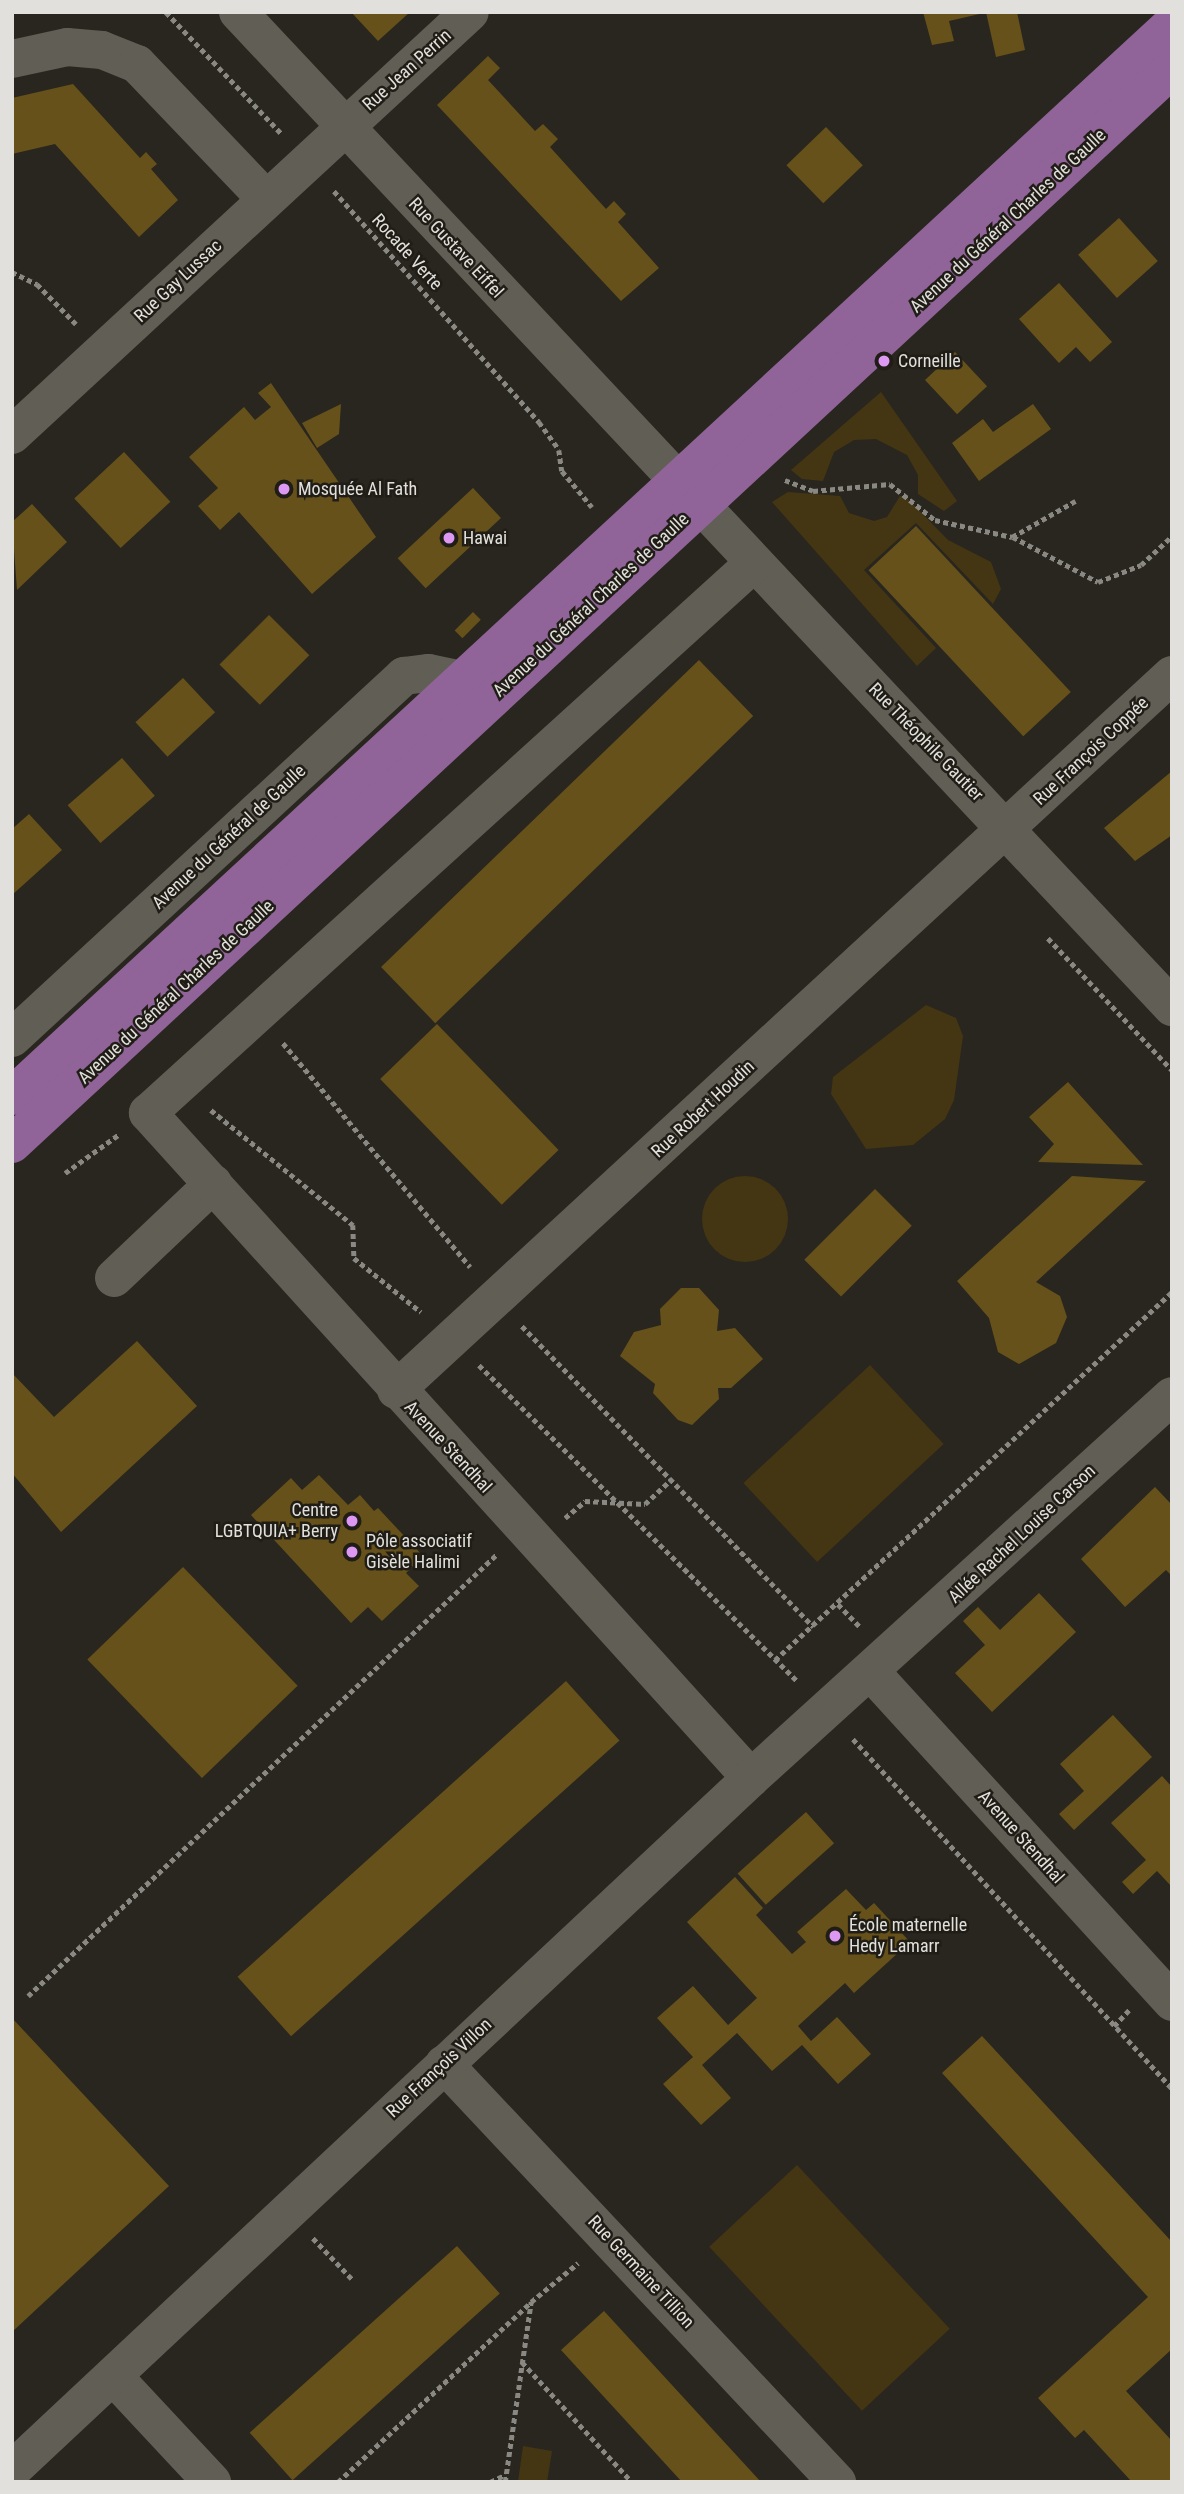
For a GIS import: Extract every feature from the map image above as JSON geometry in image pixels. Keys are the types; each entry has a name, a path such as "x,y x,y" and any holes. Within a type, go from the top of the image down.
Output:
{"main road":[{"name":"Avenue du Général Charles de Gaulle","path":"12,1144 1172,23"},
{"name":"Avenue du Général Charles de Gaulle","path":"12,1096 461,680 687,494 1172,69"}],"street":[{"name":"Rue Gustave Eiffel","path":"238,12 687,494"},
{"name":"Rue Jean Perrin","path":"344,127 470,12"},
{"path":"12,60 67,47 102,50 137,64 266,199"},
{"name":"Rue Gay Lussac","path":"12,435 344,127"},
{"name":"Rue Théophile Gautier","path":"687,494 1009,828 1172,1007"},
{"path":"148,1113 261,1017 754,563"},
{"name":"Avenue du Général de Gaulle","path":"12,1038 404,676 429,673 461,680"},
{"name":"Rue François Coppée","path":"1009,828 1172,675"},
{"name":"Rue Robert Houdin","path":"396,1390 1009,828"},
{"name":"Avenue Stendhal","path":"148,1113 396,1390 751,1778"},
{"path":"114,1278 213,1184"},
{"name":"Allée Rachel Louise Carson","path":"871,1672 1167,1411"},
{"name":"Avenue Stendhal","path":"871,1672 1172,2002"},
{"name":"Rue François Villon","path":"12,2469 114,2377 751,1778 871,1672"},
{"name":"Rue Germaine Tillion","path":"444,2064 836,2482"},
{"path":"114,2377 212,2482"}],"path":[{"name":"Rocade Verte","path":"166,12 308,162 540,422 559,450 562,471 598,513"},
{"path":"12,272 37,284 101,351"},
{"path":"774,471 813,491 890,484 935,520 1012,537 1098,582 1141,565 1172,536"},
{"path":"1012,537 1075,501"},
{"path":"261,1017 495,1298 814,1627"},
{"path":"65,1173 148,1113"},
{"path":"775,1660 814,1627 1172,1292"},
{"path":"28,1996 495,1555 534,1539 585,1501 645,1504 672,1479"},
{"path":"827,1710 1172,2088"},
{"path":"289,2210 354,2281"},
{"path":"338,2482 531,2302 608,2238"},
{"path":"505,2482 531,2302"},
{"path":"522,2362 632,2482"},
{"path":"490,2482 505,2474"}],"shaded area":[{"path":"881,392 957,501 944,511 918,494 918,475 907,455 876,439 854,440 834,452 823,481 802,479 791,470"},
{"path":"788,492 840,496 849,513 874,521 887,517 900,496 906,497 948,540 991,562 1001,589 993,604 916,523 864,570 936,648 917,666 772,502"},
{"path":"926,1005 956,1018 963,1036 954,1100 945,1119 913,1145 866,1149 831,1094 833,1077"},
{"path":"745,1176 769,1183 781,1195 788,1219 781,1243 769,1255 745,1262 721,1255 709,1243 702,1219 709,1195 721,1183"},
{"path":"870,1365 944,1444 817,1562 743,1483"},
{"path":"797,2165 950,2329 862,2411 709,2247"},
{"path":"523,2446 552,2451 547,2482 518,2482"}],"building":[{"path":"351,12 410,12 378,41"},
{"path":"923,12 984,13 949,21 954,41 932,45"},
{"path":"986,12 1017,12 1025,50 996,57"},
{"path":"488,56 500,68 488,80 535,131 543,124 558,139 550,147 606,209 614,201 626,214 618,222 659,268 621,301 437,105"},
{"path":"73,84 140,158 146,152 157,164 151,169 178,200 139,237 55,144 12,154 12,98"},
{"path":"826,127 863,165 823,203 786,165"},
{"path":"1119,218 1158,261 1117,298 1078,255"},
{"path":"1059,283 1112,342 1090,362 1076,347 1059,363 1019,319"},
{"path":"955,352 987,386 957,414 925,380"},
{"name":"Mosquée Al Fath","path":"271,383 376,537 312,594 239,512 220,530 198,506 218,488 189,457 244,407 255,420 271,407 258,393"},
{"path":"341,404 339,434 317,448 302,423"},
{"path":"1033,404 1051,429 979,481 952,443 983,419 993,432"},
{"path":"124,452 170,502 121,548 74,498"},
{"name":"Hawai","path":"473,488 501,518 426,588 398,558"},
{"path":"32,504 67,542 17,590 12,522"},
{"path":"916,526 1071,692 1023,736 868,570"},
{"path":"473,612 481,620 462,638 455,630"},
{"path":"269,615 309,655 260,705 220,664"},
{"path":"699,660 753,716 435,1023 381,967"},
{"path":"183,678 215,712 168,757 135,722"},
{"path":"122,758 155,796 100,843 68,805"},
{"path":"1172,771 1172,835 1135,861 1104,828"},
{"path":"29,814 62,850 12,895 12,829"},
{"path":"437,1024 559,1150 502,1205 380,1079"},
{"path":"1068,1082 1143,1165 1038,1162 1054,1144 1029,1117"},
{"path":"1072,1176 1146,1181 1036,1282 1060,1296 1067,1317 1056,1343 1019,1364 998,1352 989,1318 957,1281"},
{"path":"875,1189 912,1226 841,1296 804,1260"},
{"path":"681,1288 699,1288 719,1310 717,1331 735,1328 763,1359 731,1388 718,1388 719,1399 692,1425 678,1420 653,1393 655,1384 620,1356 634,1332 661,1325 660,1309"},
{"path":"137,1341 197,1406 61,1532 12,1473 12,1373 54,1417"},
{"name":"Pôle associatif Gisèle Halimi","path":"319,1475 348,1505 360,1495 374,1511 378,1508 423,1556 406,1573 419,1586 382,1621 368,1607 351,1623 251,1515 291,1478 302,1490"},
{"path":"1155,1487 1172,1505 1172,1576 1166,1570 1125,1607 1081,1559"},
{"path":"183,1567 298,1686 202,1778 87,1659"},
{"path":"1039,1593 1076,1632 992,1712 955,1673 985,1645 963,1621 978,1607 1000,1630"},
{"path":"566,1681 620,1740 291,2036 238,1977"},
{"path":"1113,1715 1152,1757 1074,1830 1059,1814 1084,1791 1060,1764"},
{"path":"1162,1776 1172,1787 1172,1887 1157,1871 1133,1894 1122,1882 1146,1860 1111,1823"},
{"path":"806,1812 834,1843 766,1905 738,1874"},
{"path":"735,1877 763,1908 756,1915 792,1954 806,1942 797,1932 846,1889 866,1910 874,1903 910,1942 854,1993 845,1983 798,2026 811,2041 837,2017 871,2054 838,2084 802,2045 772,2071 737,2033 702,2065 731,2098 701,2125 663,2084 693,2057 657,2018 693,1986 728,2025 757,1998 687,1922"},
{"path":"12,2018 169,2186 12,2332"},
{"path":"982,2036 1172,2242 1172,2349 1126,2391 1172,2441 1172,2482 1132,2482 1084,2430 1075,2438 1038,2398 1148,2297 942,2073"},
{"path":"457,2246 500,2294 292,2480 250,2433"},
{"path":"604,2311 761,2482 682,2482 561,2350"}],"place":[{"name":"Corneille","path":"884,361"},
{"name":"Mosquée Al Fath","path":"284,489"},
{"name":"Hawai","path":"449,538"},
{"name":"Centre LGBTQUIA+ Berry","path":"352,1521"},
{"name":"Pôle associatif Gisèle Halimi","path":"352,1552"},
{"name":"École maternelle Hedy Lamarr","path":"835,1936"}]}
